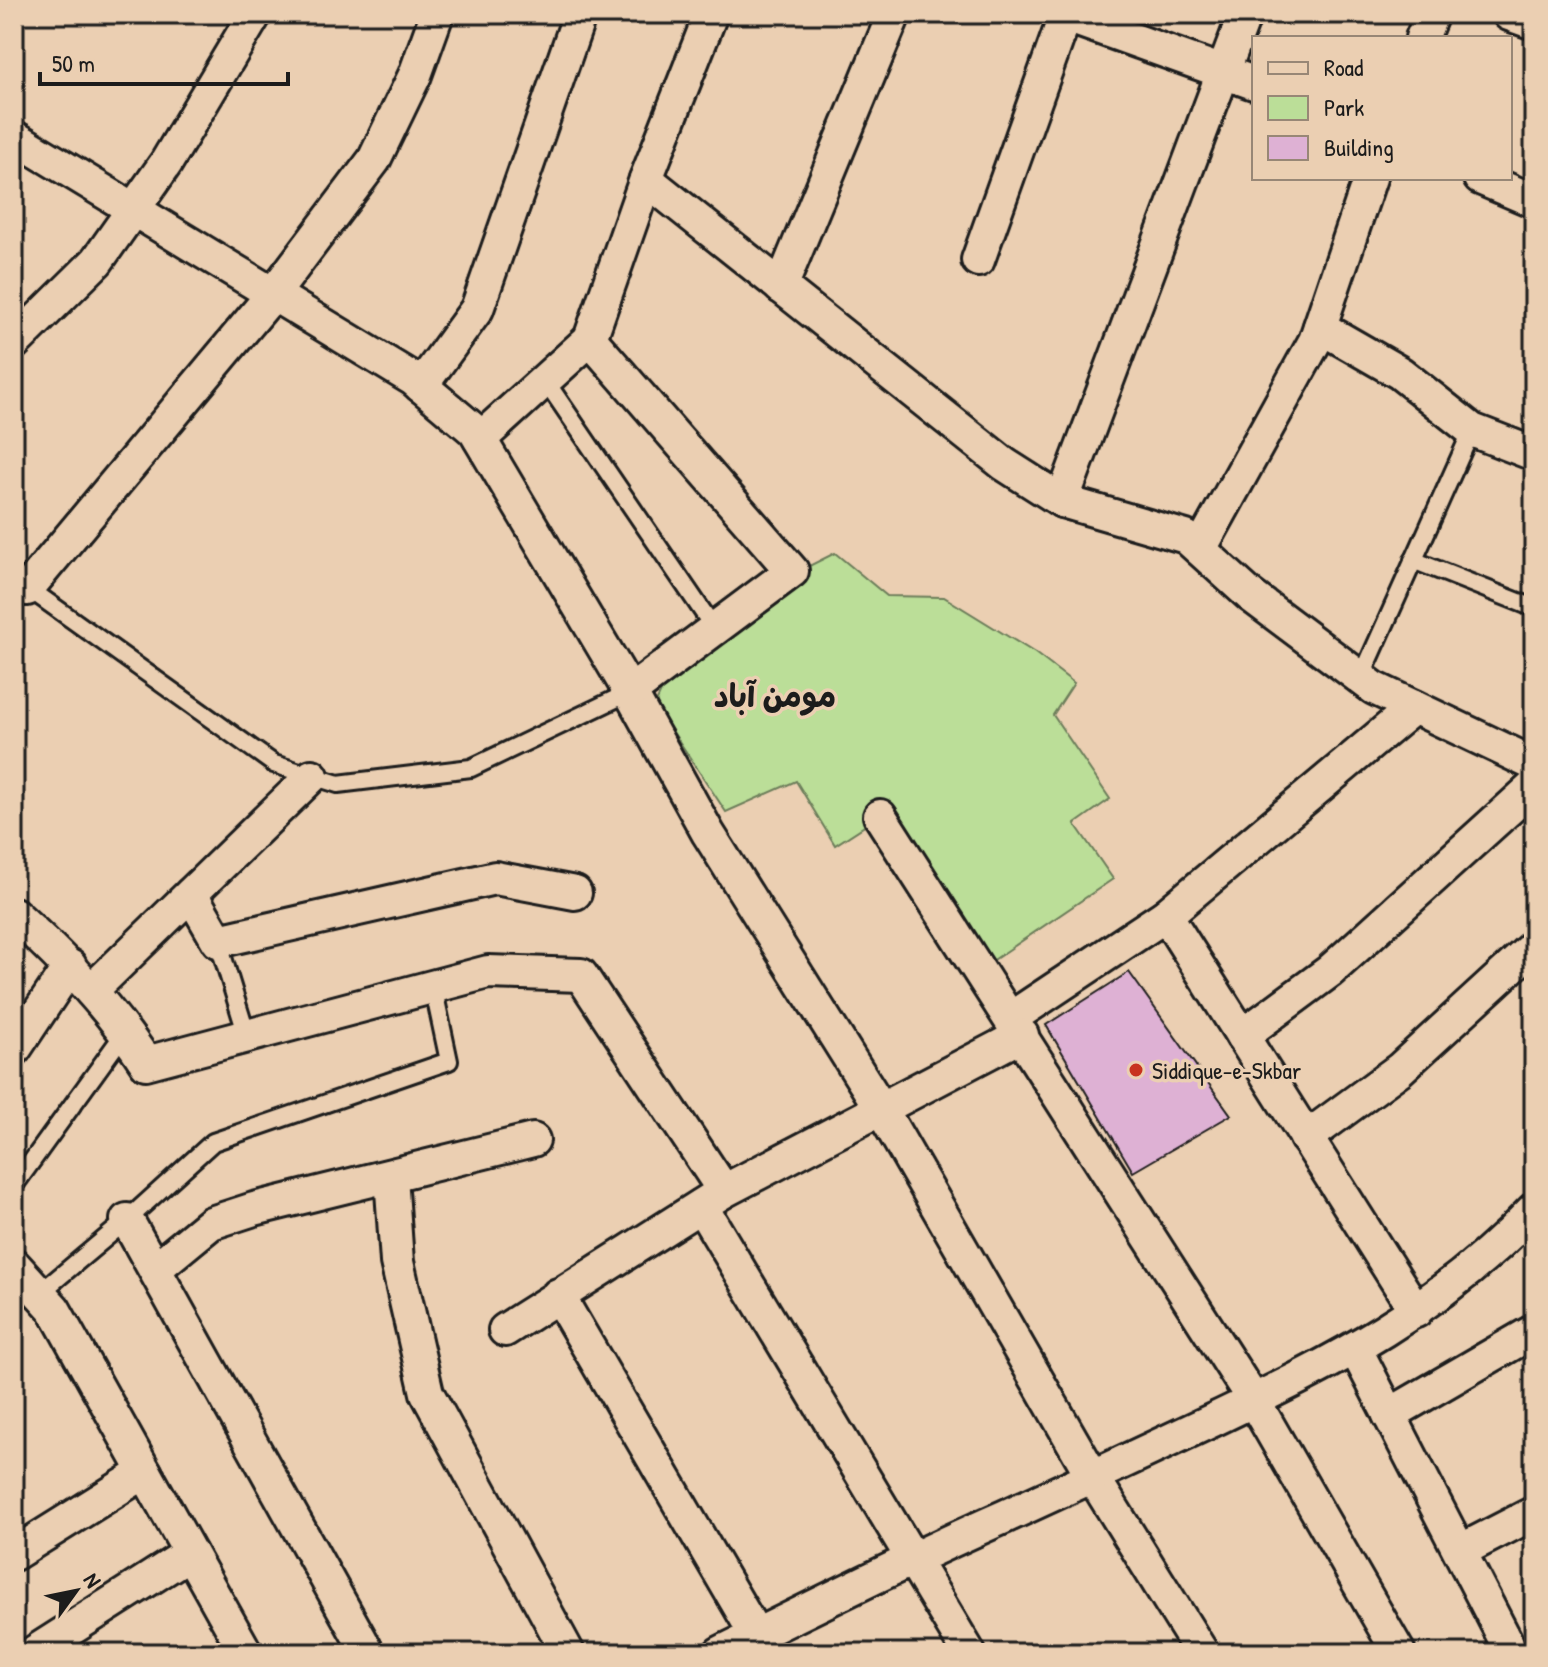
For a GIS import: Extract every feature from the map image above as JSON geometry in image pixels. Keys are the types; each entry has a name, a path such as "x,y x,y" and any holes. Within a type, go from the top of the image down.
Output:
{"street":[{"path":"16,337 97,261 166,163 255,14"},
{"path":"20,583 273,294 374,160 415,75 437,14"},
{"path":"421,386 477,309 580,14"},
{"path":"480,439 590,339 646,179 711,14"},
{"path":"781,287 894,14"},
{"path":"1062,501 1245,14"},
{"path":"1423,36 1432,14"},
{"path":"1509,14 1534,23"},
{"path":"978,260 1064,15 1252,82"},
{"path":"14,137 421,386 475,431 630,692 708,833 880,1107 1093,1477 1202,1653"},
{"path":"646,179 1004,464 1062,501 1186,537 1250,595 1374,688 1534,764"},
{"path":"1200,549 1315,341 1369,180"},
{"path":"1486,180 1533,197"},
{"path":"1320,327 1400,373 1472,430 1534,454"},
{"path":"590,339 792,571 630,692"},
{"path":"505,1330 713,1198 880,1107 1017,1026 1166,915 1414,707"},
{"path":"91,991 312,776"},
{"path":"1242,1036 1330,971 1534,786"},
{"path":"880,816 1254,1401 1399,1653"},
{"path":"191,894 218,941 495,878 575,893"},
{"path":"14,914 70,966 125,1032 146,1063 488,972 581,975 713,1198 911,1558 969,1653"},
{"path":"1166,915 1416,1311"},
{"path":"1306,1138 1400,1069 1534,946"},
{"path":"14,1050 70,966"},
{"path":"155,1269 211,1223 254,1209 533,1140"},
{"path":"391,1176 397,1262 427,1393 568,1653"},
{"path":"720,1653 762,1644 911,1558 1254,1401 1355,1348 1416,1311 1500,1246 1534,1209"},
{"path":"127,1220 368,1653"},
{"path":"14,1265 54,1309 190,1553 239,1651"},
{"path":"558,1295 762,1644"},
{"path":"1389,1415 1534,1331"},
{"path":"1355,1348 1512,1653"},
{"path":"14,1554 145,1472"},
{"path":"1460,1551 1534,1513"},
{"path":"33,1653 190,1553"}],"lane":[{"path":"545,380 714,628"},
{"path":"1361,678 1472,430"},
{"path":"1413,560 1534,608"},
{"path":"20,583 274,764 338,784 471,768 630,692"},
{"path":"218,941 247,1036"},
{"path":"40,1293 213,1142 449,1061 433,986"},
{"path":"14,1186 125,1032"}],"green space":[{"path":"835,553 887,596 944,597 1035,653 1074,683 1053,715 1110,799 1075,824 1113,879 979,970 880,816 835,845 796,781 726,812 655,705 664,685 793,574"}],"building":[{"name":"Siddique-e-Skbar","path":"1129,972 1231,1115 1133,1172 1046,1025"}],"place":[{"name":"Siddique-e-Skbar","path":"1136,1070"}],"district":[{"name":"مومن آباد","path":"775,695"}]}
